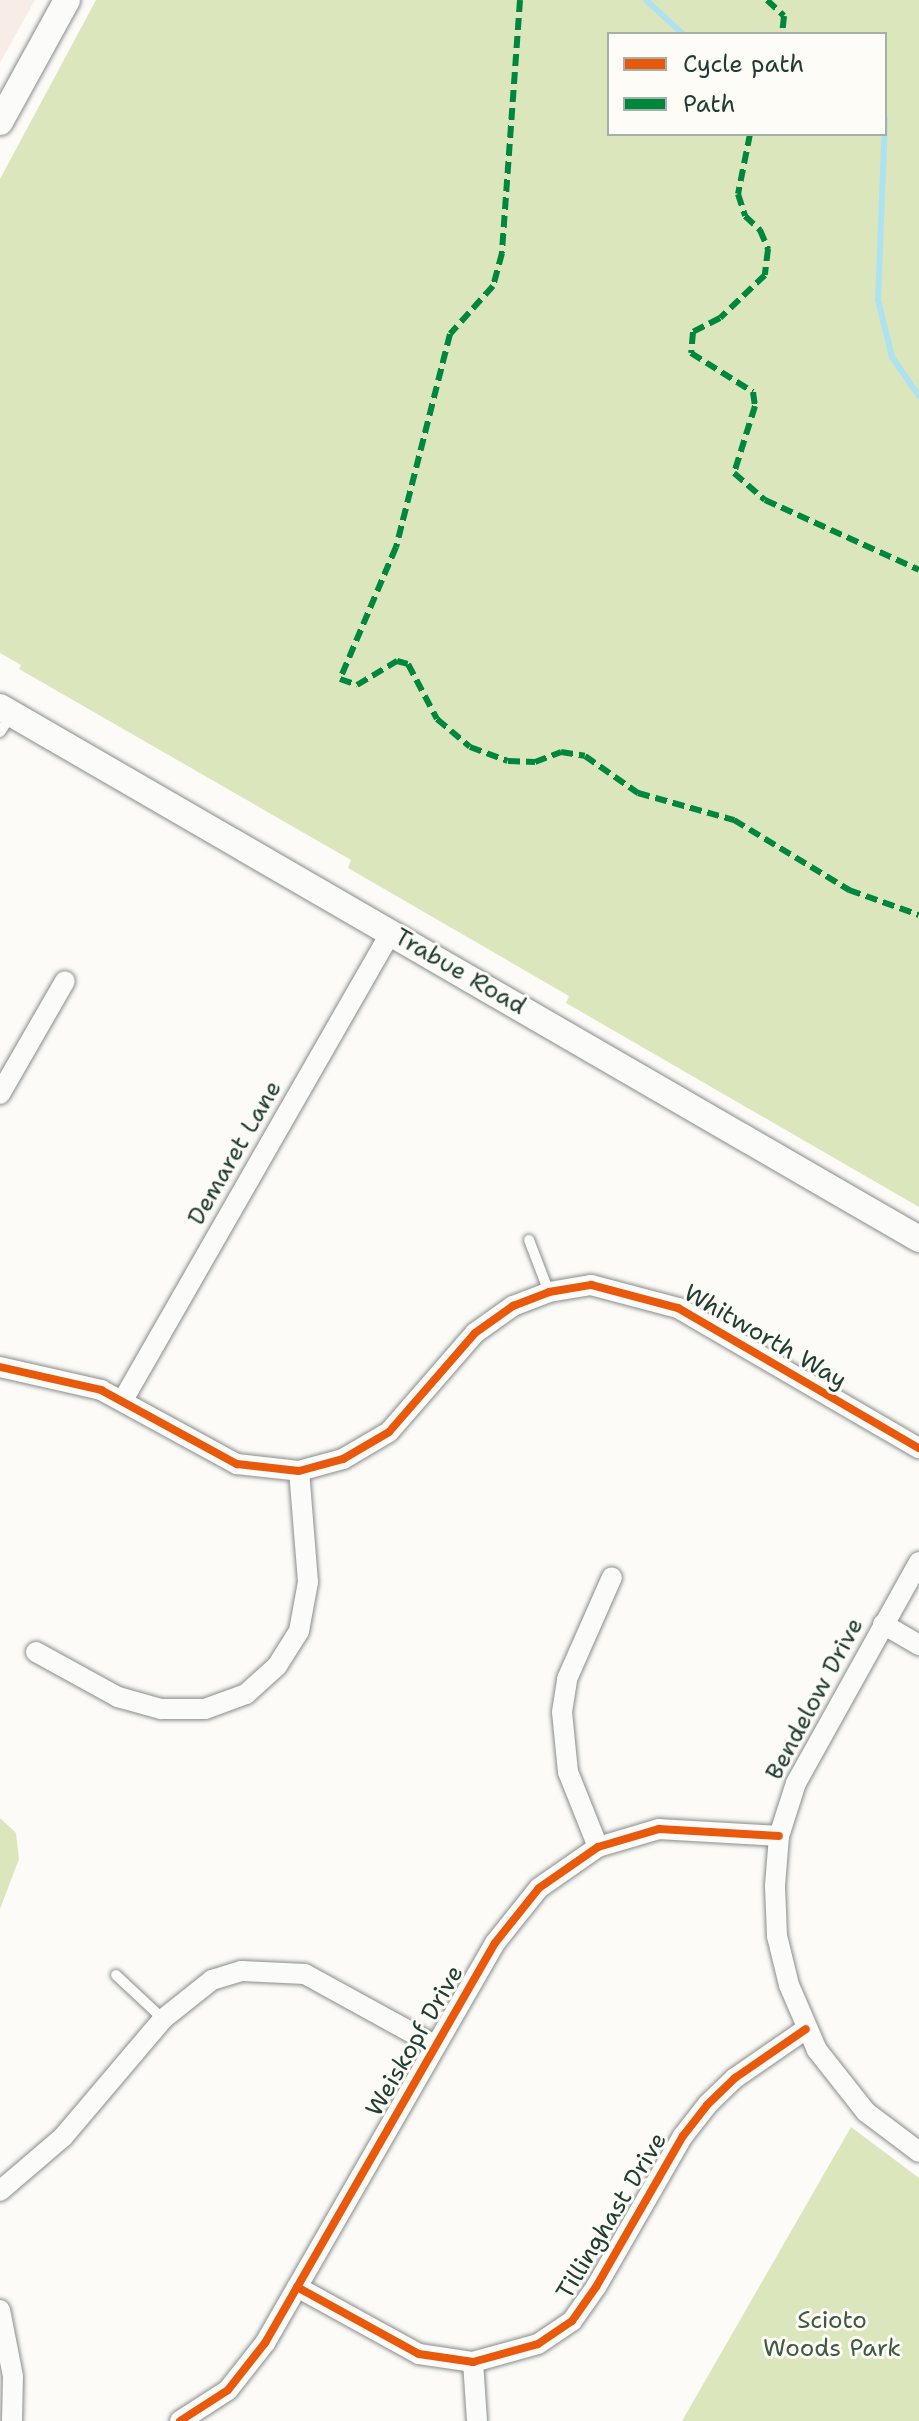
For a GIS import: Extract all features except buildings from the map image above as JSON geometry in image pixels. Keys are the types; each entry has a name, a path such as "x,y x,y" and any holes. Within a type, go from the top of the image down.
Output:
{"main road":[{"path":"0,122 67,0"},
{"name":"Trabue Road","path":"4,717 391,932 919,1239"}],"street":[{"name":"Demaret Lane","path":"123,1400 391,932"},
{"path":"0,1094 65,981"},
{"name":"Whitworth Way","path":"0,1367 69,1379 123,1400 212,1454 237,1464 299,1471 368,1448 407,1414 475,1333 513,1306 549,1292 591,1285 678,1308 919,1448"},
{"path":"36,1652 118,1697 161,1709 205,1709 246,1694 277,1666 299,1631 308,1582 299,1471"},
{"name":"Bendelow Drive","path":"919,1562 796,1783 779,1836 777,1936 806,2029 838,2082 866,2112 919,2152"},
{"path":"598,1847 568,1772 562,1712 567,1679 612,1577"},
{"path":"883,1624 919,1645"},
{"name":"Weiskopf Drive","path":"180,2421 209,2405 250,2365 434,2045 515,1913 556,1874 598,1847 659,1829 779,1836"},
{"path":"0,2191 63,2137 163,2019 212,1980 275,1969 325,1983 434,2045"},
{"name":"Tillinghast Drive","path":"297,2287 419,2354 473,2362 517,2353 572,2321 691,2125 735,2078 806,2029"},
{"path":"0,2310 13,2376 12,2421"},
{"path":"473,2362 477,2421"}],"lane":[{"path":"529,1240 549,1292"},
{"path":"116,1975 163,2019"}],"shaded area":[{"path":"0,0 35,0 0,63"}],"green space":[{"path":"96,0 919,0 919,1207 566,1003 569,996 348,868 351,860 19,669 21,665 0,653 0,179"},
{"path":"0,1818 16,1833 19,1859 0,1909"},
{"name":"Scioto Woods Park","path":"851,2127 919,2178 919,2421 682,2421"}],"waterway":[{"path":"646,0 681,32"},
{"path":"884,136 878,300 892,357 919,396"}],"marked path":[{"path":"520,0 502,253 493,286 450,334 396,547 340,679 357,685 397,661 408,664 437,719 470,747 508,761 535,762 561,752 585,756 638,793 734,820 849,890 919,915"},
{"path":"767,0 784,16 782,32"},
{"path":"750,136 738,194 745,216 760,230 768,249 765,275 720,318 693,332 691,353 753,392 755,406 734,473 765,500 919,570"}],"cycle path":[{"path":"0,1367 101,1390 237,1464 299,1471 343,1459 389,1432 475,1333 513,1306 549,1292 591,1285 678,1308 919,1448"},
{"path":"180,2421 228,2390 265,2343 495,1943 539,1888 598,1847 659,1829 779,1836"},
{"path":"297,2287 419,2354 473,2362 538,2344 572,2321 596,2287 683,2136 707,2105 735,2078 806,2029"}]}
